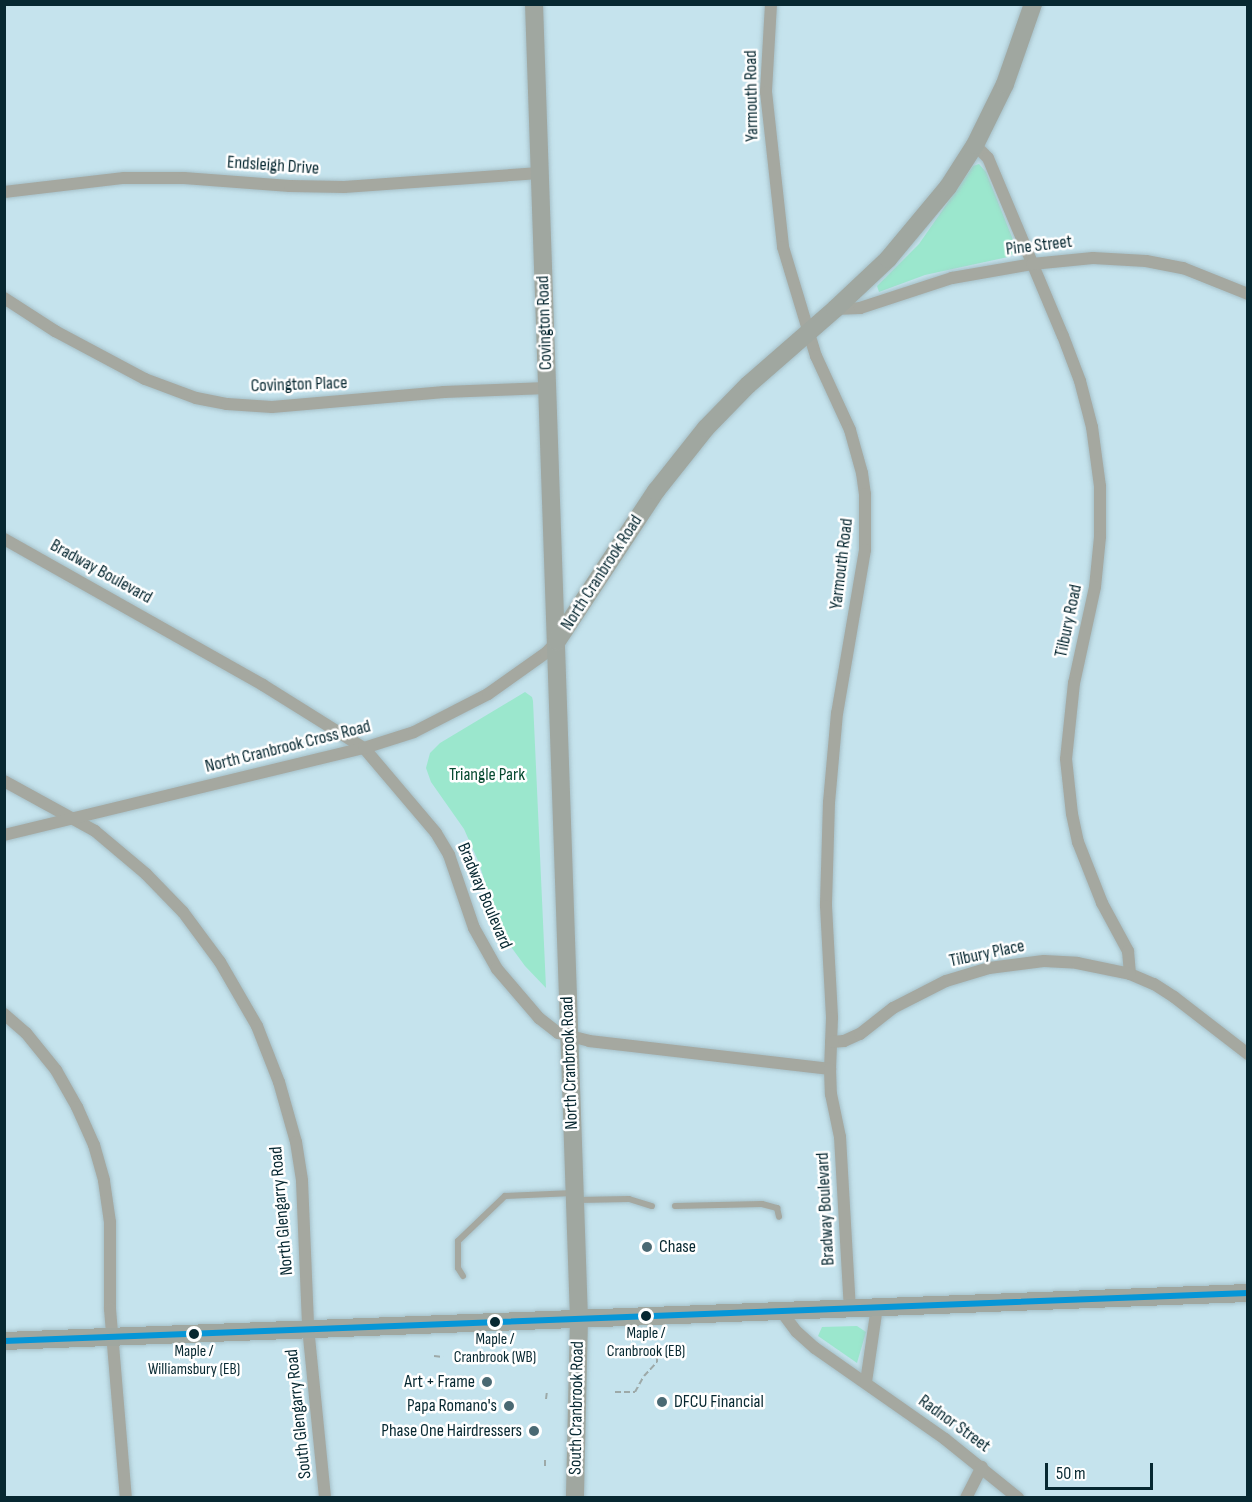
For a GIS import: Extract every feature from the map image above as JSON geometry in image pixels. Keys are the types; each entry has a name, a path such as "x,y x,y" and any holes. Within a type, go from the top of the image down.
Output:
{"street":[{"name":"Covington Road","path":"534,4 557,641"},
{"name":"Yarmouth Road","path":"771,4 766,92 783,248 808,332 857,451 862,473 866,520 861,580 837,713 829,802 826,906 830,1069"},
{"name":"North Cranbrook Road","path":"579,1318 557,641 681,458 748,385 835,309 909,237 948,187 975,145 1005,84 1033,4"},
{"name":"Tilbury Road","path":"975,145 987,158 1080,381 1095,445 1100,486 1100,537 1095,587 1071,705 1066,759 1067,783 1072,814 1087,868 1128,951 1130,974"},
{"name":"Endsleigh Drive","path":"4,192 124,178 184,178 333,187 540,173"},
{"name":"Pine Street","path":"835,309 860,308 942,281 1032,264 1093,258 1146,261 1183,268 1248,294"},
{"name":"Covington Place","path":"4,298 55,331 145,379 196,398 227,404 272,407 444,392 548,388"},
{"name":"Bradway Boulevard","path":"4,539 263,685 364,748 436,832 455,870 474,928 497,969 543,1022 558,1032 570,1036 830,1069 831,1095 842,1155 850,1308"},
{"name":"North Cranbrook Cross Road","path":"4,836 364,748 414,732 488,694 546,653 557,641"},
{"name":"North Glengarry Road","path":"4,781 95,831 127,857 183,912 220,962 257,1026 279,1082 296,1142 302,1182 308,1327"},
{"name":"Tilbury Place","path":"831,1042 844,1041 860,1034 893,1008 940,983 989,968 1044,962 1077,963 1130,974"},
{"path":"1130,974 1154,984 1174,997 1248,1054"},
{"path":"4,1014 26,1034 56,1070 77,1107 94,1145 104,1181 110,1222 110,1310 126,1497"},
{"path":"4,1341 308,1327 1248,1293"},
{"path":"866,1382 877,1307"},
{"name":"Radnor Street","path":"781,1311 797,1332 815,1348 866,1382 982,1467 1018,1497"},
{"name":"South Cranbrook Road","path":"575,1497 579,1318"},
{"name":"South Glengarry Road","path":"308,1327 325,1497"},
{"path":"966,1497 982,1467"}],"lane":[{"path":"463,1276 459,1268 458,1241 505,1196 629,1199 652,1206"},
{"path":"675,1206 762,1204 777,1208 779,1217"}],"path":[{"path":"503,1355 512,1355"},
{"path":"615,1392 635,1392 644,1376 657,1362 657,1355"},
{"path":"434,1356 443,1357"},
{"path":"546,1399 547,1391"},
{"path":"545,1460 545,1466"}],"green space":[{"path":"979,164 986,172 1016,247 1015,253 1008,257 925,275 879,292 877,286 919,244 973,166"},
{"name":"Triangle Park","path":"525,692 532,697 533,701 546,988 525,966 506,940 496,918 479,863 464,829 431,782 426,768 430,753 440,743"},
{"path":"857,1326 866,1332 857,1363 818,1336 822,1327"}],"transit line":[{"path":"4,1341 1248,1293"}],"place":[{"name":"Chase","path":"647,1247"},
{"name":"Maple / Cranbrook (EB)","path":"646,1316"},
{"name":"Maple / Cranbrook (WB)","path":"495,1322"},
{"name":"Maple / Williamsbury (EB)","path":"194,1334"},
{"name":"Art + Frame","path":"487,1382"},
{"name":"DFCU Financial","path":"662,1402"},
{"name":"Papa Romano's","path":"509,1406"},
{"name":"Phase One Hairdressers","path":"534,1431"}]}
